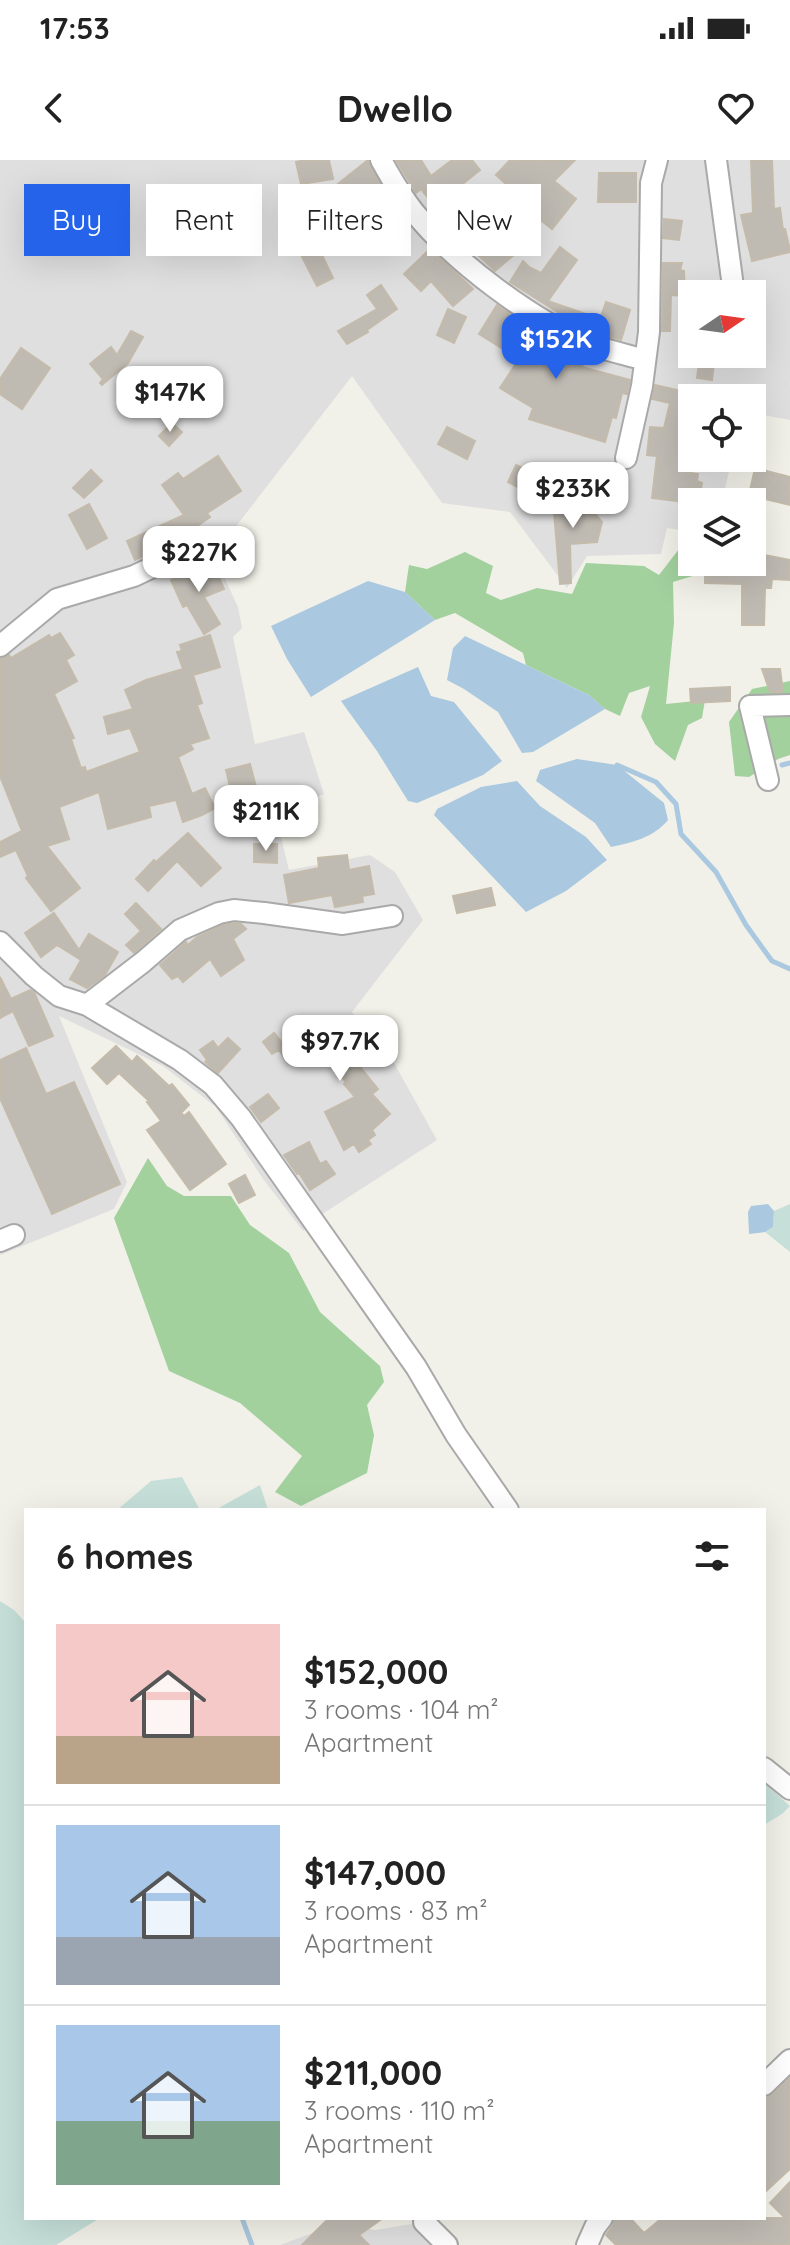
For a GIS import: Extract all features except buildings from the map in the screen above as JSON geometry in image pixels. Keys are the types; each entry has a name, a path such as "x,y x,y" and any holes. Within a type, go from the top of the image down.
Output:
{"street":[{"path":"381,160 399,193 439,240 516,303 556,328 594,345 645,360"},
{"path":"626,458 649,332 651,183 657,160"},
{"path":"716,160 732,280"},
{"path":"0,646 57,599 115,583 187,551"},
{"path":"768,780 750,706 790,705"},
{"path":"87,1005 180,930 219,913 234,910 343,924 392,916"},
{"path":"0,942 59,996 87,1005 180,1060 213,1085 241,1118 416,1367 456,1435 507,1508"},
{"path":"766,1770 790,1789"},
{"path":"766,2083 790,2060"},
{"path":"587,2245 600,2220"},
{"path":"424,2222 447,2245"}],"shaded area":[{"path":"0,160 790,160 790,420 766,416 766,384 678,384 678,472 729,472 725,488 678,488 678,530 667,528 661,554 587,556 567,588 510,512 442,503 352,376 214,555 238,607 242,628 233,637 255,744 304,732 324,794 275,813 289,870 370,855 395,872 423,920 352,1012 393,1061 437,1140 324,1213 303,1231 263,1179 216,1107 163,1066 59,1016 127,1182 114,1209 0,1255"},
{"path":"368,581 405,592 435,620 311,697 271,626"},
{"path":"465,636 589,695 605,709 533,752 522,753 498,712 447,680 453,648"},
{"path":"418,667 431,696 454,702 502,761 483,775 417,803 408,801 341,701"},
{"path":"577,759 617,765 664,803 668,820 649,835 611,847 595,823 536,781 540,770"},
{"path":"517,781 540,806 586,837 607,860 566,891 526,912 434,815 437,809 481,787"},
{"path":"768,1204 774,1211 773,1227 765,1232 749,1234 748,1212 751,1206"},
{"path":"790,1204 790,1252 765,1232 773,1227 774,1211"},
{"path":"182,1477 199,1508 119,1508 151,1481"},
{"path":"260,1485 267,1508 219,1508"},
{"path":"0,1601 24,1621 24,2220 97,2220 56,2245 0,2245"},
{"path":"766,1785 790,1806 766,1824"},
{"path":"424,2222 436,2245 280,2245 340,2223 375,2230"}],"green space":[{"path":"678,550 678,576 693,576 673,582 674,623 666,704 705,700 702,718 688,725 675,761 655,744 641,717 650,686 629,693 620,716 605,709 589,695 526,665 523,653 455,613 435,620 405,592 409,565 427,569 465,552 493,566 486,593 501,600 537,588 572,594 586,563 644,566 659,575"},
{"path":"790,681 790,755 749,777 735,776 729,722 752,689"},
{"path":"148,1158 167,1186 184,1196 231,1196 250,1225 289,1253 320,1312 380,1366 384,1382 367,1405 374,1435 367,1473 301,1506 275,1492 302,1456 240,1403 169,1371 114,1218"}],"waterway":[{"path":"782,765 790,763"},
{"path":"617,765 656,782 676,804 681,834 716,872 746,925 772,961 790,969"},
{"path":"243,2220 252,2245"}]}
